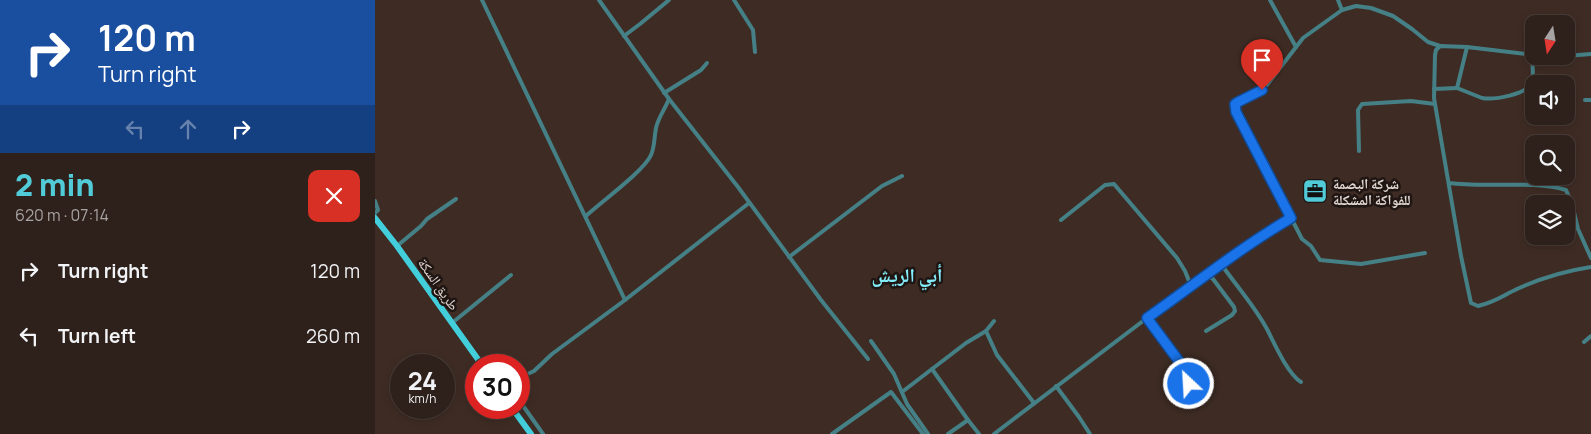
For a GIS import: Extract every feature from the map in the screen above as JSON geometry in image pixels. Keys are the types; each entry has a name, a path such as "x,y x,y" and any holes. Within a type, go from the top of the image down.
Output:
{"main road":[{"name":"طريق السكة","path":"375,218 474,354"},
{"path":"520,419 531,434"}],"street":[{"path":"482,0 625,300"},
{"path":"599,0 669,99 738,187 868,360"},
{"path":"623,36 669,0"},
{"path":"734,0 753,30 755,52"},
{"path":"1269,0 1296,47"},
{"path":"1338,0 1341,10"},
{"path":"1425,253 1374,263 1322,261 1311,246 1302,239 1235,108 1238,102 1267,86 1303,38 1341,10 1356,6 1371,8 1385,14 1412,29 1428,42 1440,46 1467,47 1525,54"},
{"path":"1440,46 1436,50 1435,55 1435,104 1471,303 1478,306 1496,301 1515,290 1549,276 1591,267"},
{"path":"1457,88 1467,47"},
{"path":"1575,55 1591,54"},
{"path":"665,93 701,70 707,63"},
{"path":"1434,89 1457,88 1480,97 1494,99 1522,92 1529,87 1532,82 1533,65"},
{"path":"586,216 629,180 651,157 658,120 669,99"},
{"path":"1585,100 1591,100"},
{"path":"1359,151 1358,110 1362,104 1411,101 1435,104"},
{"path":"789,257 882,186 902,176"},
{"path":"1449,183 1541,187 1566,190 1572,204 1578,229 1591,258"},
{"path":"1061,220 1105,185 1114,184 1177,258 1191,286"},
{"path":"397,246 427,219 456,199"},
{"path":"375,201 378,210 375,213"},
{"path":"530,373 749,203"},
{"path":"994,434 1205,274 1291,218"},
{"path":"1221,264 1267,329 1276,348 1298,381 1301,382"},
{"path":"452,323 511,274"},
{"path":"1205,274 1217,284 1235,310 1232,315 1205,331"},
{"path":"1147,318 1189,376 1187,393"},
{"path":"902,392 966,343 985,331 994,321"},
{"path":"985,331 997,355 1035,404"},
{"path":"1584,342 1591,336"},
{"path":"871,341 894,374 907,404 928,434"},
{"path":"932,369 967,420 979,434"},
{"path":"1056,386 1090,434"},
{"path":"832,434 891,392 923,434"},
{"path":"530,416 543,434"},
{"path":"948,434 967,420"}],"place":[{"name":"شركة البصمة للفواكة المشكلة","path":"1315,191"}],"district":[{"name":"أبي الريش","path":"907,275"}],"route":[{"path":"1189,384 1190,380 1187,372 1147,318 1205,274 1291,218 1235,108 1235,104 1262,90"}]}
